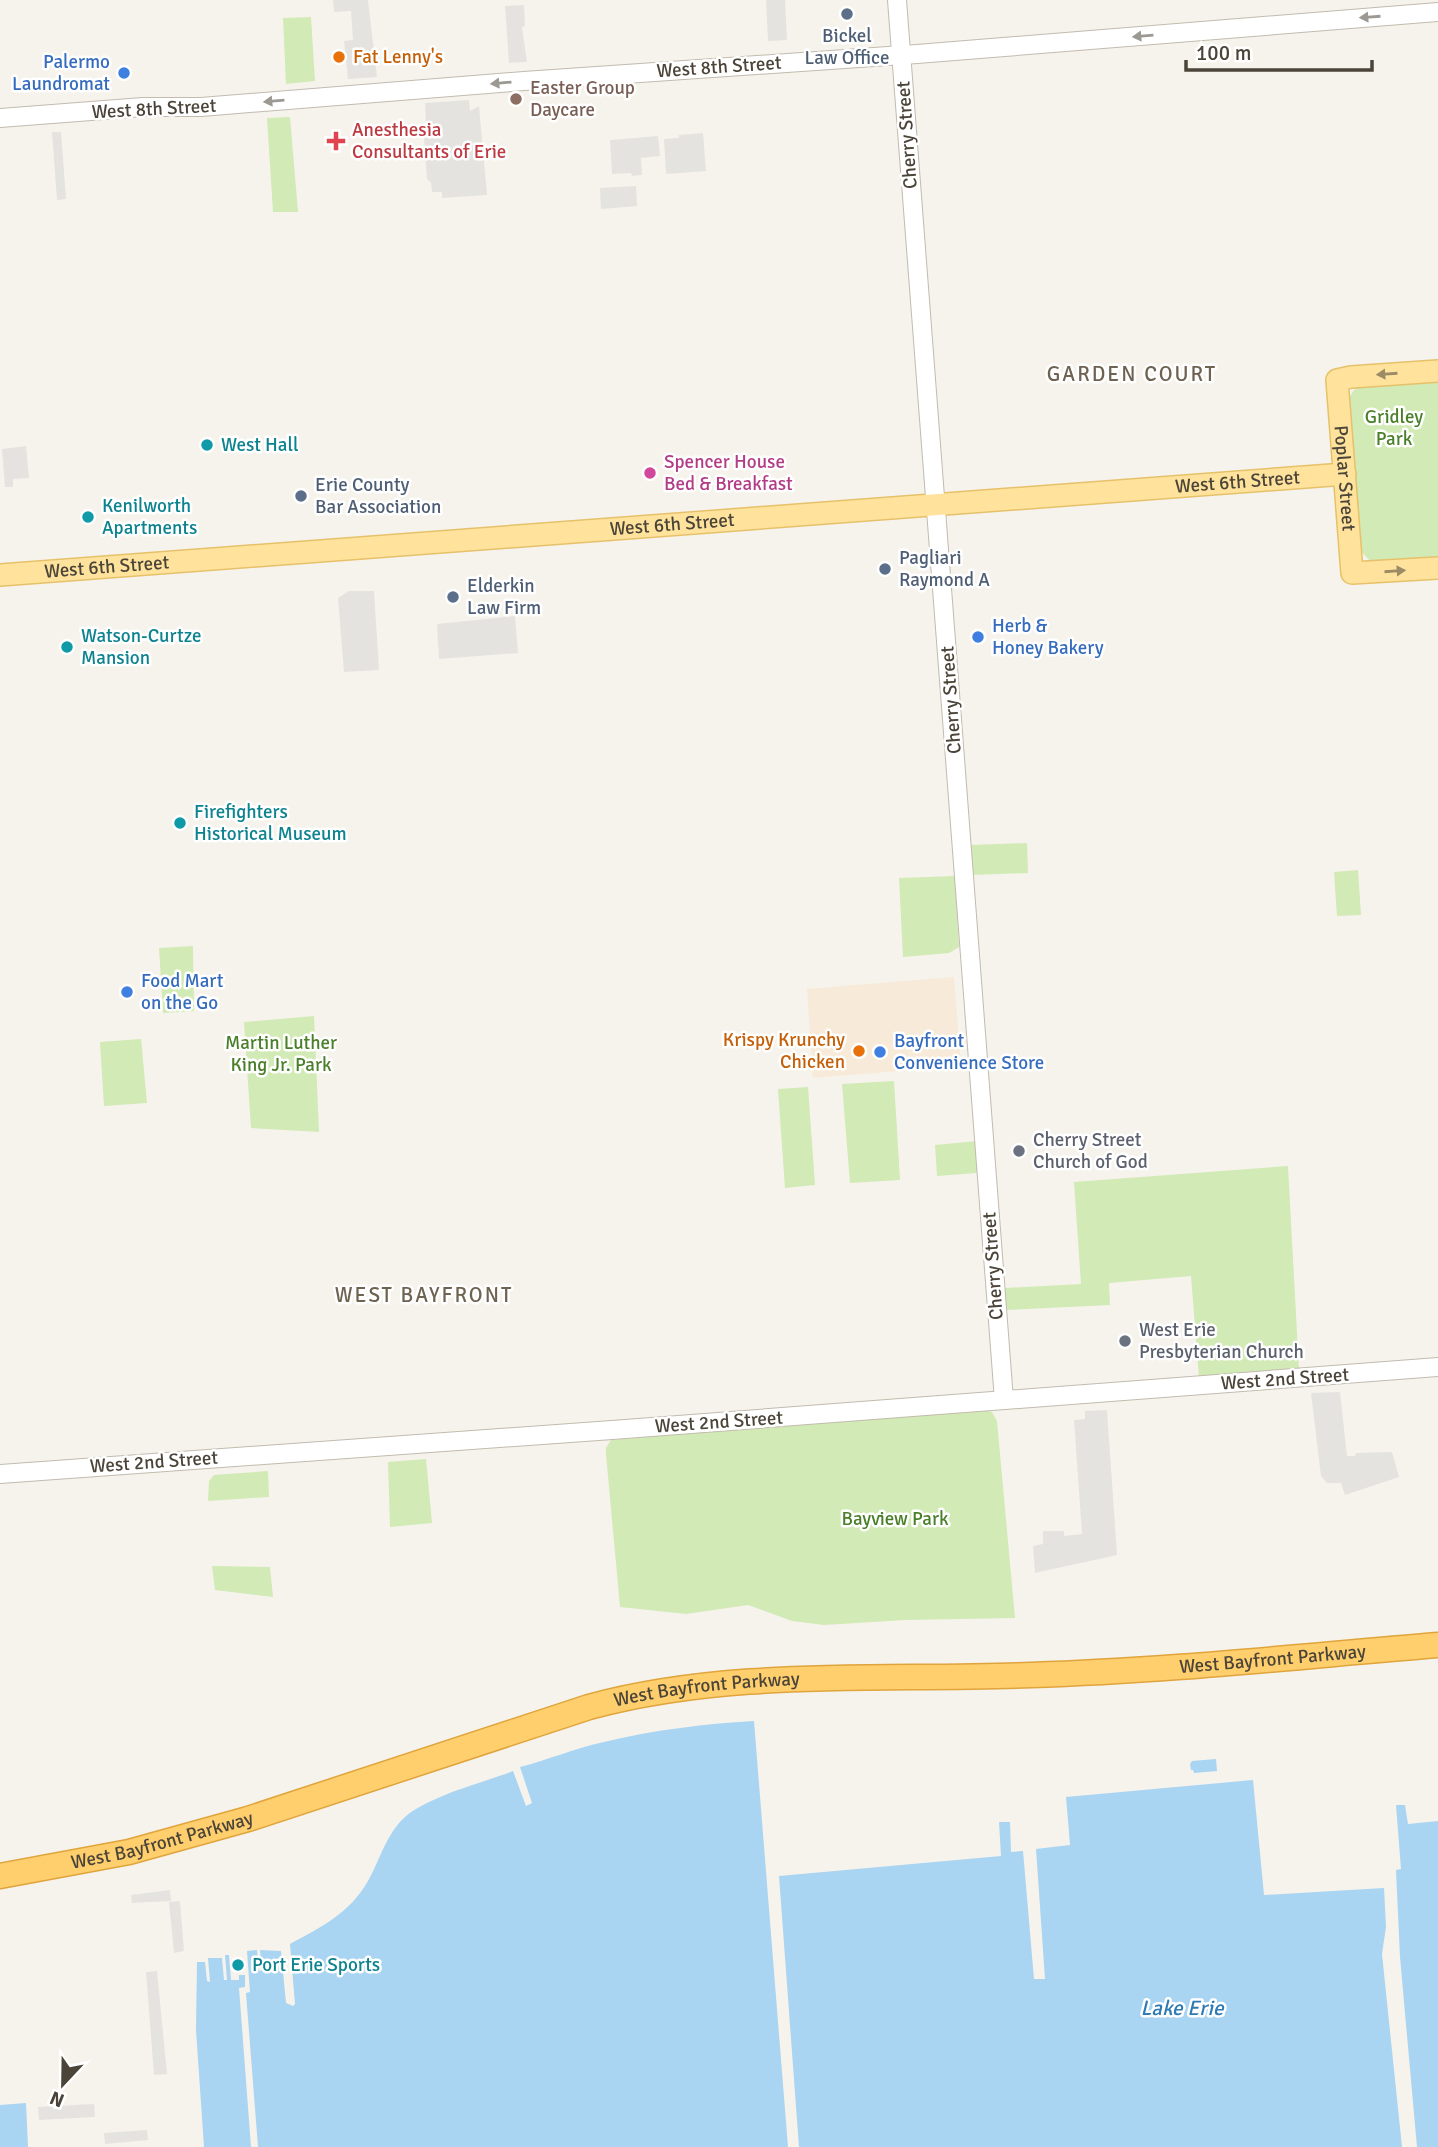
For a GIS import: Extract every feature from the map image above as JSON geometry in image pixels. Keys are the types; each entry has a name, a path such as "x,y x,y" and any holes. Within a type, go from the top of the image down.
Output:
{"highway":[{"name":"West Bayfront Parkway","path":"0,1876 129,1852 248,1819 589,1707 646,1694 717,1684 1031,1675 1438,1645"}],"main road":[{"name":"Poplar Street","path":"1438,371 1337,380 1352,573 1438,568"},
{"name":"West 6th Street","path":"0,575 1345,474"}],"street":[{"name":"Cherry Street","path":"897,0 1004,1400"},
{"name":"West 8th Street","path":"0,118 143,107 211,106 1438,12"},
{"name":"West 2nd Street","path":"0,1474 1438,1367"}],"shaded area":[{"path":"333,0 368,0 377,77 348,79 344,41 353,40 351,11 334,12"},
{"path":"766,0 785,0 787,40 768,41"},
{"path":"524,5 525,26 522,27 527,62 509,63 505,6"},
{"path":"469,100 470,111 479,106 487,195 442,198 442,192 432,192 431,183 427,179 423,125 426,124 425,103"},
{"path":"52,132 61,132 66,199 57,200"},
{"path":"703,133 706,171 666,174 664,139"},
{"path":"658,136 660,156 641,158 642,175 612,174 610,140"},
{"path":"636,186 637,206 601,209 600,188"},
{"path":"26,446 29,478 13,479 13,487 5,487 2,449"},
{"path":"349,591 374,591 379,670 344,672 338,598"},
{"path":"515,616 518,653 439,659 437,624"},
{"path":"954,977 961,1066 813,1078 807,989"},
{"path":"1340,1392 1347,1456 1355,1456 1356,1453 1392,1452 1399,1477 1345,1495 1341,1483 1327,1483 1321,1476 1311,1393"},
{"path":"1107,1410 1117,1555 1035,1573 1033,1546 1043,1544 1043,1531 1064,1531 1064,1536 1082,1534 1074,1420 1085,1419 1085,1411"},
{"path":"170,1890 171,1901 132,1903 131,1895"},
{"path":"180,1901 184,1951 174,1953 169,1902"},
{"path":"157,1971 167,2074 154,2075 146,1972"},
{"path":"94,2104 95,2117 39,2120 38,2107"},
{"path":"147,2130 148,2140 105,2144 104,2133"}],"green space":[{"path":"311,17 315,81 286,84 283,18"},
{"path":"290,117 298,212 273,212 267,118"},
{"name":"Gridley Park","path":"1438,381 1438,557 1370,561 1361,551 1349,398 1354,390 1362,386"},
{"path":"1027,843 1028,873 972,875 970,845"},
{"path":"1358,870 1361,915 1337,916 1334,872"},
{"path":"955,876 959,947 949,953 903,957 899,878"},
{"path":"193,946 194,1011 163,1013 159,948"},
{"name":"Martin Luther King Jr. Park","path":"314,1016 319,1132 251,1128 244,1022"},
{"path":"141,1039 147,1103 104,1106 100,1042"},
{"path":"894,1081 900,1180 850,1183 842,1084"},
{"path":"808,1087 815,1185 785,1188 778,1089"},
{"path":"977,1141 976,1173 937,1176 935,1145"},
{"path":"1288,1166 1299,1370 1199,1378 1191,1276 1109,1283 1110,1305 1005,1310 1004,1288 1081,1284 1074,1182"},
{"name":"Bayview Park","path":"985,1410 992,1412 997,1421 1015,1618 824,1625 792,1621 748,1605 686,1614 620,1607 606,1454 611,1440"},
{"path":"426,1459 432,1523 390,1527 388,1462"},
{"path":"268,1471 269,1497 208,1501 209,1481 214,1475"},
{"path":"212,1566 270,1567 273,1597 215,1590"}],"water":[{"path":"754,1721 788,2147 258,2147 246,1993 250,1992 247,1951 257,1950 259,1971 262,1970 260,1950 281,1951 286,2003 293,2006 290,1944 334,1919 352,1902 368,1881 393,1831 415,1809 442,1796 513,1771 526,1806 532,1803 520,1767 641,1734"},
{"path":"1216,1759 1217,1771 1194,1773 1191,1770 1192,1761"},
{"name":"Lake Erie","path":"1253,1780 1264,1895 1384,1888 1386,1927 1382,1954 1402,2147 799,2147 779,1876 1001,1856 999,1822 1010,1822 1011,1852 1023,1851 1034,1979 1045,1979 1036,1849 1070,1845 1066,1797"},
{"path":"1396,1805 1405,1805 1408,1824 1438,1821 1438,2147 1417,2147 1400,1957 1396,1870 1401,1869"},
{"path":"225,1955 229,1955 231,1980 239,1980 239,1975 245,1975 245,1987 239,1988 251,2147 204,2147 196,2030 197,1962 205,1962 207,1981 210,1982 208,1958 222,1958 224,1980 227,1980"},
{"path":"26,2103 28,2147 0,2147 0,2105"}],"place":[{"name":"Bickel Law Office","path":"847,14"},
{"name":"Fat Lenny's","path":"339,57"},
{"name":"Palermo Laundromat","path":"124,73"},
{"name":"Easter Group Daycare","path":"516,99"},
{"name":"Anesthesia Consultants of Erie","path":"336,141"},
{"name":"West Hall","path":"207,445"},
{"name":"Spencer House Bed & Breakfast","path":"650,473"},
{"name":"Erie County Bar Association","path":"301,496"},
{"name":"Kenilworth Apartments","path":"88,517"},
{"name":"Pagliari Raymond A","path":"885,569"},
{"name":"Elderkin Law Firm","path":"453,597"},
{"name":"Herb & Honey Bakery","path":"978,637"},
{"name":"Watson-Curtze Mansion","path":"67,647"},
{"name":"Firefighters Historical Museum","path":"180,823"},
{"name":"Food Mart on the Go","path":"127,992"},
{"name":"Krispy Krunchy Chicken","path":"859,1051"},
{"name":"Bayfront Convenience Store","path":"880,1052"},
{"name":"Cherry Street Church of God","path":"1019,1151"},
{"name":"West Erie Presbyterian Church","path":"1125,1341"},
{"name":"Port Erie Sports","path":"238,1965"}],"district":[{"name":"GARDEN COURT","path":"1132,374"},
{"name":"WEST BAYFRONT","path":"424,1295"}]}
